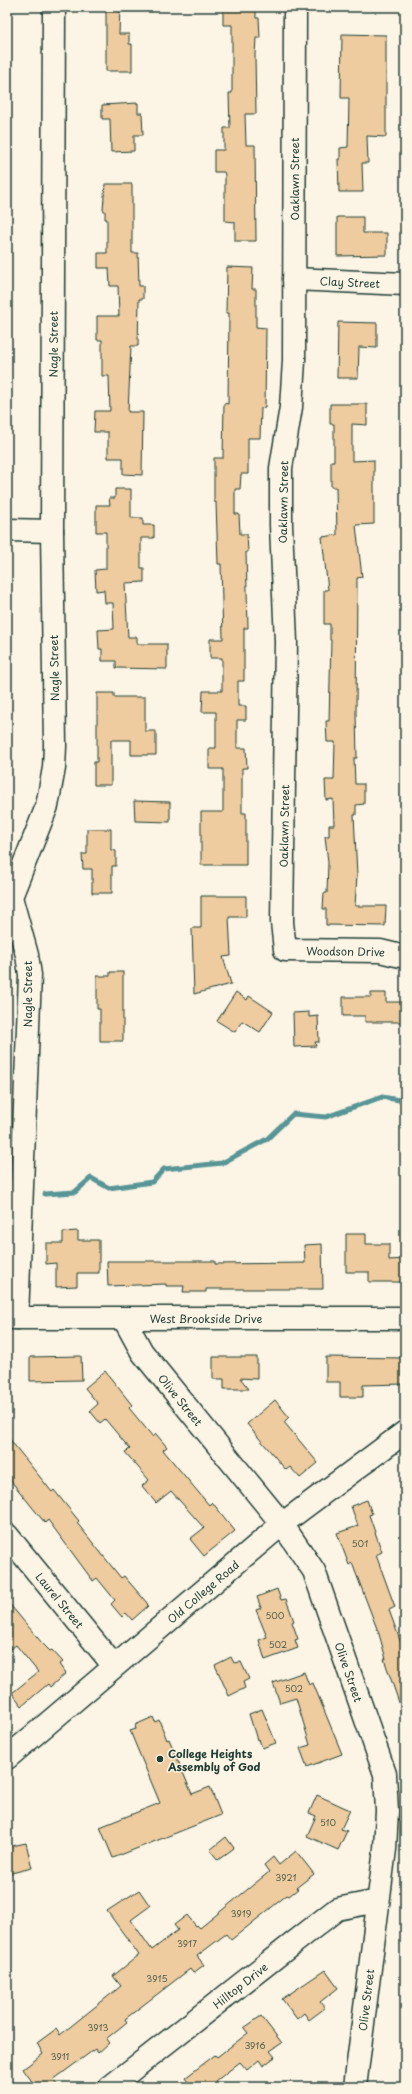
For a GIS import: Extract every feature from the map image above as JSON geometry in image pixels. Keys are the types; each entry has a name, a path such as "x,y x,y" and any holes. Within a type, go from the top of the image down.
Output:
{"street":[{"name":"Nagle Street","path":"12,1318 30,976 27,955 9,899 47,806 54,768 55,746 52,531 54,7"},
{"name":"Oaklawn Street","path":"285,950 282,922 286,642 281,525 281,475 291,407 294,361 295,7"},
{"name":"Clay Street","path":"294,279 405,284"},
{"path":"7,530 52,531"},
{"name":"Woodson Drive","path":"285,950 380,952 405,957"},
{"name":"West Brookside Drive","path":"12,1318 405,1318"},
{"name":"Olive Street","path":"124,1318 142,1352 282,1524 314,1571 385,1774 387,1810 378,1901 355,2087"},
{"name":"Old College Road","path":"7,1758 282,1524 405,1432"},
{"name":"Laurel Street","path":"7,1535 114,1666"},
{"name":"Hilltop Drive","path":"110,2087 338,1909 378,1901"}],"building":[{"path":"106,7 120,7 119,34 129,34 129,44 132,44 132,71 106,71"},
{"path":"223,7 256,7 256,18 259,18 260,38 256,38 255,55 256,114 245,114 246,145 255,145 256,241 235,241 235,222 225,221 225,175 224,172 214,172 214,150 224,150 224,128 230,128 229,93 232,93 232,25 223,25"},
{"path":"342,34 386,35 386,137 367,136 368,163 362,163 363,192 339,192 338,159 340,159 340,148 348,147 349,98 341,98"},
{"path":"138,103 138,113 142,113 143,135 134,135 134,151 111,152 110,119 102,119 102,105"},
{"path":"105,184 132,184 132,253 138,253 139,286 143,286 143,299 139,299 138,346 131,346 128,412 143,412 142,475 123,474 123,458 108,458 108,432 94,432 95,411 110,411 109,376 102,376 102,340 97,340 97,316 119,316 118,286 110,286 109,268 98,268 98,253 107,253 107,219 105,219 105,211 103,210"},
{"path":"337,217 363,217 363,233 387,233 387,255 337,256"},
{"path":"227,267 253,268 252,289 256,289 256,327 266,328 265,407 261,408 260,438 248,438 248,474 241,474 240,489 235,489 235,514 239,514 240,534 247,534 248,552 246,552 248,628 244,628 244,681 238,681 238,706 246,706 246,720 237,720 237,748 246,748 247,768 242,768 242,813 246,813 246,865 201,865 201,812 223,812 223,769 209,769 209,748 216,748 216,712 202,712 203,691 222,691 222,658 210,658 210,639 223,639 221,564 218,564 216,502 214,502 214,458 223,458 224,403 228,404 229,313 226,313"},
{"path":"338,322 377,323 377,348 359,347 358,378 337,378"},
{"path":"330,404 367,404 367,425 352,424 352,461 374,460 374,524 356,525 362,577 357,578 357,758 354,758 355,784 364,784 364,804 356,805 356,815 354,815 357,875 355,906 386,906 385,926 326,925 326,909 323,909 324,893 327,893 328,862 325,836 329,836 329,825 334,825 333,799 326,800 325,780 334,780 335,742 327,742 326,721 329,721 331,640 330,624 324,624 324,590 328,590 322,537 337,535 336,487 331,487 331,461 334,461 334,424 330,424"},
{"path":"115,489 131,489 131,518 143,518 143,525 154,525 154,538 141,538 141,568 144,568 144,582 125,583 128,637 137,637 137,644 167,644 167,669 116,668 116,661 102,661 102,649 99,649 98,630 114,629 113,603 105,603 104,590 96,591 95,570 106,569 106,532 96,532 96,505 110,505 109,498 115,498"},
{"path":"97,693 114,693 114,697 145,697 145,731 156,731 156,755 131,755 131,740 111,740 111,785 94,785 94,762 97,762"},
{"path":"134,801 170,802 170,822 135,821"},
{"path":"87,829 111,829 111,850 116,851 116,866 112,866 112,893 92,893 92,869 83,869 82,854 87,854"},
{"path":"201,896 246,896 246,917 229,917 231,956 223,957 231,984 194,994 192,928 201,928"},
{"path":"110,972 123,972 123,1041 100,1041 100,1009 97,1009 97,976 110,976"},
{"path":"236,992 247,1000 249,996 273,1012 260,1032 242,1021 235,1032 217,1021"},
{"path":"371,993 386,993 386,1002 405,1002 405,1022 365,1022 365,1016 343,1016 343,997 371,997"},
{"path":"309,1012 309,1017 318,1016 319,1042 315,1042 316,1046 294,1047 293,1013"},
{"path":"78,1231 78,1240 99,1240 99,1273 77,1273 77,1286 56,1287 56,1263 46,1264 46,1243 63,1243 63,1232"},
{"path":"346,1234 366,1234 366,1244 389,1244 389,1260 405,1259 405,1282 369,1282 369,1272 346,1272"},
{"path":"322,1244 323,1289 206,1289 206,1292 183,1292 184,1286 166,1286 166,1284 108,1286 107,1261 215,1261 215,1264 305,1263 304,1245"},
{"path":"81,1356 82,1380 30,1381 30,1357"},
{"path":"213,1357 257,1357 257,1379 240,1378 249,1389 224,1389 224,1379 213,1379"},
{"path":"326,1357 405,1358 405,1384 363,1385 363,1397 340,1397 340,1382 326,1382"},
{"path":"105,1371 132,1405 129,1408 153,1437 156,1434 167,1447 163,1450 209,1505 212,1502 235,1531 204,1556 190,1539 204,1528 171,1491 156,1503 142,1486 149,1480 125,1452 130,1449 105,1419 100,1423 90,1411 98,1404 85,1388"},
{"path":"275,1400 289,1417 284,1422 318,1463 300,1478 290,1467 286,1470 247,1424"},
{"path":"7,1436 52,1492 54,1490 79,1521 77,1523 121,1578 124,1576 147,1603 148,1606 132,1620 126,1613 122,1617 111,1604 115,1600 97,1578 93,1581 48,1520 45,1523 7,1476"},
{"path":"367,1500 372,1514 369,1515 382,1552 376,1555 395,1607 389,1610 402,1646 405,1645 405,1714 403,1714 384,1659 386,1659 379,1634 352,1563 349,1565 337,1533 358,1526 351,1506"},
{"path":"277,1589 281,1600 286,1599 294,1621 292,1622 298,1639 295,1640 298,1648 265,1660 259,1640 267,1637 256,1610 261,1608 257,1597"},
{"path":"7,1601 42,1643 50,1651 52,1650 63,1662 60,1664 66,1673 50,1687 48,1684 22,1706 12,1693 38,1672 16,1645 7,1652"},
{"path":"231,1657 234,1663 241,1662 249,1679 243,1682 245,1688 229,1696 215,1665"},
{"path":"304,1672 309,1685 313,1683 342,1754 307,1767 300,1748 310,1745 296,1698 280,1703 273,1683"},
{"path":"262,1709 276,1743 262,1748 259,1739 257,1740 249,1714"},
{"name":"College Heights Assembly of God","path":"153,1717 155,1722 159,1720 167,1740 169,1739 192,1794 210,1787 221,1815 113,1858 100,1827 160,1803 130,1731 136,1729 135,1725"},
{"path":"317,1795 350,1810 341,1829 347,1831 338,1850 307,1836 316,1816 309,1813"},
{"path":"226,1837 234,1848 218,1860 210,1850"},
{"path":"26,1843 32,1868 7,1874 7,1847"},
{"path":"296,1851 314,1874 296,1888 298,1889 289,1896 287,1895 231,1940 226,1934 197,1956 204,1965 193,1973 190,1969 125,2019 127,2022 106,2039 109,2043 98,2053 95,2049 53,2080 59,2087 36,2087 23,2069 43,2054 37,2043 56,2029 60,2035 121,1986 113,1976 139,1955 107,1911 139,1890 150,1906 131,1920 152,1950 178,1930 174,1925 187,1915 196,1926 197,1925 200,1928 269,1872 264,1865 273,1857 279,1865"},
{"path":"325,1970 338,1988 320,2002 325,2008 309,2020 304,2013 297,2019 282,1999"},
{"path":"261,2016 282,2043 270,2051 275,2057 263,2066 259,2060 247,2070 240,2062 216,2081 221,2087 192,2087 185,2078 215,2055 217,2057 248,2033 244,2028"}],"waterway":[{"path":"45,1194 75,1192 91,1178 109,1188 152,1182 164,1169 222,1163 267,1139 293,1114 326,1117 382,1097 405,1101"}],"place":[{"name":"College Heights Assembly of God","path":"160,1759"}]}
